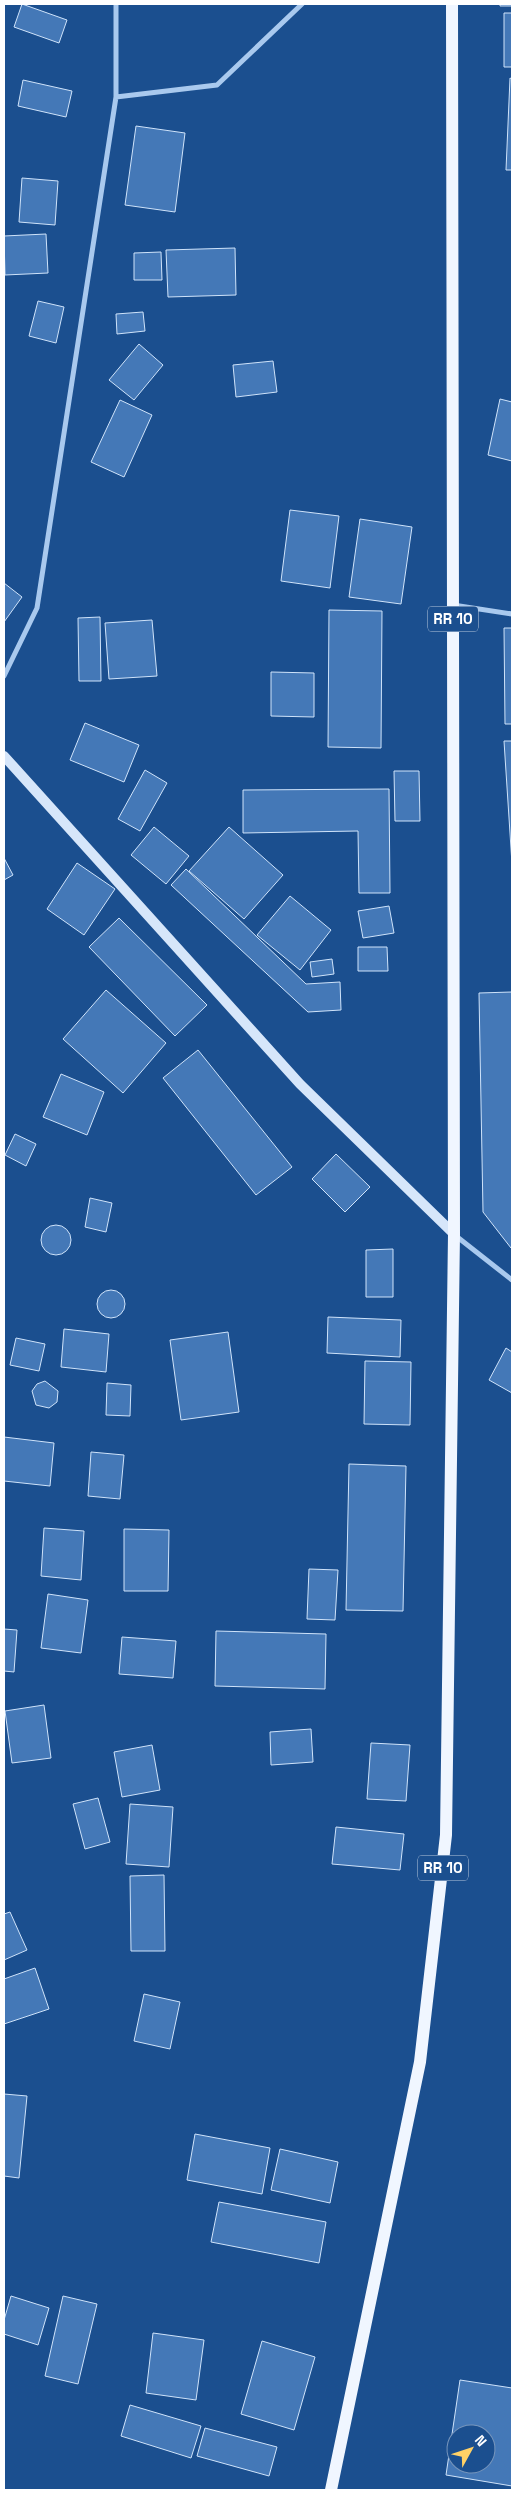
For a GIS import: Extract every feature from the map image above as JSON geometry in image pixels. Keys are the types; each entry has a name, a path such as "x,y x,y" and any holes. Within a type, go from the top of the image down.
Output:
{"main road":[{"name":"RR 10","path":"330,2490 420,2062 446,1835 454,1234 452,4"}],"street":[{"path":"4,676 37,608 116,97 116,4"},
{"path":"116,97 217,85 302,4"},
{"path":"453,605 512,614"},
{"path":"4,756 300,1084 454,1234 512,1280"}],"building":[{"path":"22,4 67,20 59,43 14,27"},
{"path":"500,4 512,4 512,6 500,6"},
{"path":"504,13 512,13 512,67 504,67"},
{"path":"510,78 512,79 512,170 506,170"},
{"path":"23,80 72,91 66,117 18,106"},
{"path":"136,126 185,133 175,212 125,205"},
{"path":"22,178 58,181 55,225 19,222"},
{"path":"46,234 48,273 5,275 4,236"},
{"path":"235,248 236,295 168,297 166,250"},
{"path":"161,252 162,280 134,280 134,253"},
{"path":"38,301 64,307 56,343 29,336"},
{"path":"143,312 145,331 117,334 116,314"},
{"path":"139,344 163,365 134,400 109,380"},
{"path":"273,361 277,392 236,397 233,365"},
{"path":"500,399 512,402 512,461 488,455"},
{"path":"120,400 152,415 124,477 91,462"},
{"path":"290,510 339,516 330,588 281,581"},
{"path":"360,519 412,527 401,604 349,597"},
{"path":"4,583 22,597 4,622"},
{"path":"329,610 382,611 381,748 328,747"},
{"path":"100,617 101,681 79,681 78,618"},
{"path":"152,620 157,676 109,679 105,623"},
{"path":"504,628 512,628 512,724 505,724"},
{"path":"271,672 314,673 314,717 271,716"},
{"path":"85,723 139,745 124,782 70,760"},
{"path":"504,741 512,741 512,864"},
{"path":"145,770 167,783 140,831 118,819"},
{"path":"394,771 419,771 420,821 395,821"},
{"path":"389,789 390,893 359,893 358,831 243,833 243,790"},
{"path":"154,827 189,856 166,884 131,855"},
{"path":"229,827 283,875 244,919 189,871"},
{"path":"4,858 13,875 4,880"},
{"path":"77,863 115,889 84,935 47,909"},
{"path":"186,869 306,984 340,982 341,1010 308,1012 171,885"},
{"path":"290,896 331,930 300,970 257,935"},
{"path":"389,906 394,933 363,938 358,911"},
{"path":"119,918 207,1005 175,1036 89,947"},
{"path":"358,947 387,947 388,971 358,971"},
{"path":"332,959 334,974 312,977 310,962"},
{"path":"106,990 166,1043 123,1093 63,1039"},
{"path":"512,992 511,1248 483,1212 479,993"},
{"path":"198,1050 292,1167 256,1195 163,1078"},
{"path":"61,1074 104,1092 87,1135 43,1117"},
{"path":"15,1134 36,1144 26,1166 5,1155"},
{"path":"336,1154 370,1187 345,1212 312,1179"},
{"path":"90,1198 112,1203 106,1232 85,1227"},
{"path":"56,1225 67,1229 71,1240 67,1251 56,1255 45,1251 41,1240 45,1229"},
{"path":"393,1249 393,1297 366,1297 366,1250"},
{"path":"111,1290 121,1294 125,1304 121,1314 111,1318 101,1314 97,1304 101,1294"},
{"path":"328,1317 401,1320 400,1357 327,1353"},
{"path":"64,1329 109,1334 106,1372 61,1367"},
{"path":"228,1332 239,1412 181,1420 170,1340"},
{"path":"16,1338 45,1344 39,1371 10,1365"},
{"path":"506,1348 512,1352 512,1393 489,1380"},
{"path":"365,1361 411,1362 410,1425 364,1424"},
{"path":"45,1381 58,1391 57,1402 49,1408 36,1405 32,1391 37,1384"},
{"path":"107,1383 131,1385 130,1416 106,1415"},
{"path":"4,1437 54,1443 50,1486 4,1481"},
{"path":"91,1452 124,1455 120,1499 88,1496"},
{"path":"349,1464 406,1466 403,1611 346,1610"},
{"path":"44,1528 84,1531 81,1580 41,1576"},
{"path":"124,1529 169,1530 168,1591 124,1591"},
{"path":"309,1569 338,1570 335,1620 307,1619"},
{"path":"48,1594 88,1600 81,1653 41,1648"},
{"path":"4,1629 17,1630 14,1672 4,1671"},
{"path":"216,1631 326,1634 325,1689 215,1686"},
{"path":"122,1637 176,1641 173,1678 119,1674"},
{"path":"44,1705 51,1758 12,1763 5,1711"},
{"path":"311,1729 313,1762 271,1765 270,1732"},
{"path":"371,1743 410,1745 406,1801 367,1799"},
{"path":"152,1745 160,1790 122,1797 114,1752"},
{"path":"98,1798 110,1842 85,1849 73,1804"},
{"path":"130,1804 173,1807 169,1867 126,1864"},
{"path":"336,1827 404,1834 400,1870 332,1864"},
{"path":"164,1875 165,1951 131,1951 130,1876"},
{"path":"10,1912 27,1950 4,1960 4,1914"},
{"path":"35,1968 49,2009 4,2024 4,1979"},
{"path":"144,1994 180,2002 170,2049 134,2041"},
{"path":"4,2094 27,2096 19,2178 4,2176"},
{"path":"195,2134 270,2148 262,2194 187,2180"},
{"path":"280,2149 338,2162 330,2203 271,2190"},
{"path":"219,2202 326,2222 319,2263 211,2242"},
{"path":"11,2296 49,2308 38,2345 4,2334 4,2320"},
{"path":"63,2296 97,2304 78,2384 45,2376"},
{"path":"153,2333 204,2340 196,2400 146,2393"},
{"path":"262,2341 315,2357 294,2430 241,2414"},
{"path":"460,2380 512,2388 512,2486 446,2475 496,2474 496,2424 454,2424"},
{"path":"130,2405 201,2426 191,2458 121,2436"},
{"path":"205,2428 277,2447 269,2476 197,2456"}]}
